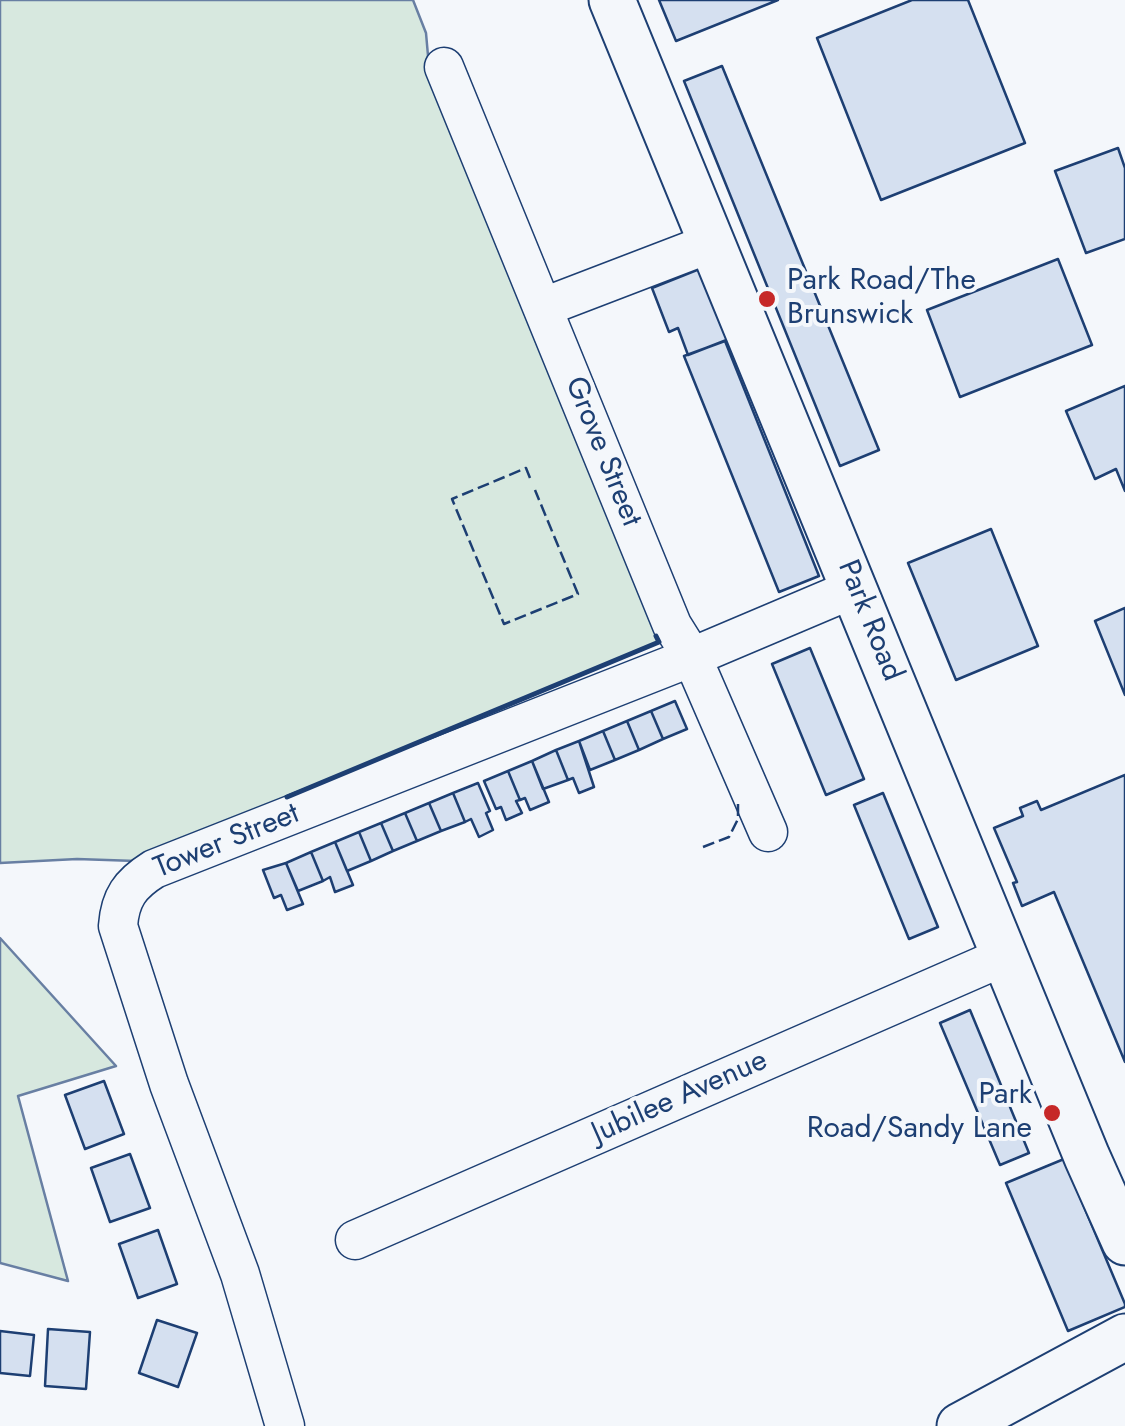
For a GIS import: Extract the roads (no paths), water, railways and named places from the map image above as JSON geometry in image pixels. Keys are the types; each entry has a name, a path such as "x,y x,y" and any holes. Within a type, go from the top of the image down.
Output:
{"main road":[{"name":"Park Road","path":"612,0 1125,1242"},
{"path":"960,1426 1125,1338"}],"street":[{"name":"Grove Street","path":"444,67 672,625 692,657 768,832"},
{"path":"544,307 711,243"},
{"name":"Tower Street","path":"285,1426 240,1274 169,1084 118,926 122,900 130,885 154,869 692,657 855,588"},
{"name":"Jubilee Avenue","path":"354,1240 1005,956"}],"place":[{"name":"Park Road/The Brunswick","path":"767,299"},
{"name":"Park Road/Sandy Lane","path":"1052,1113"}]}
